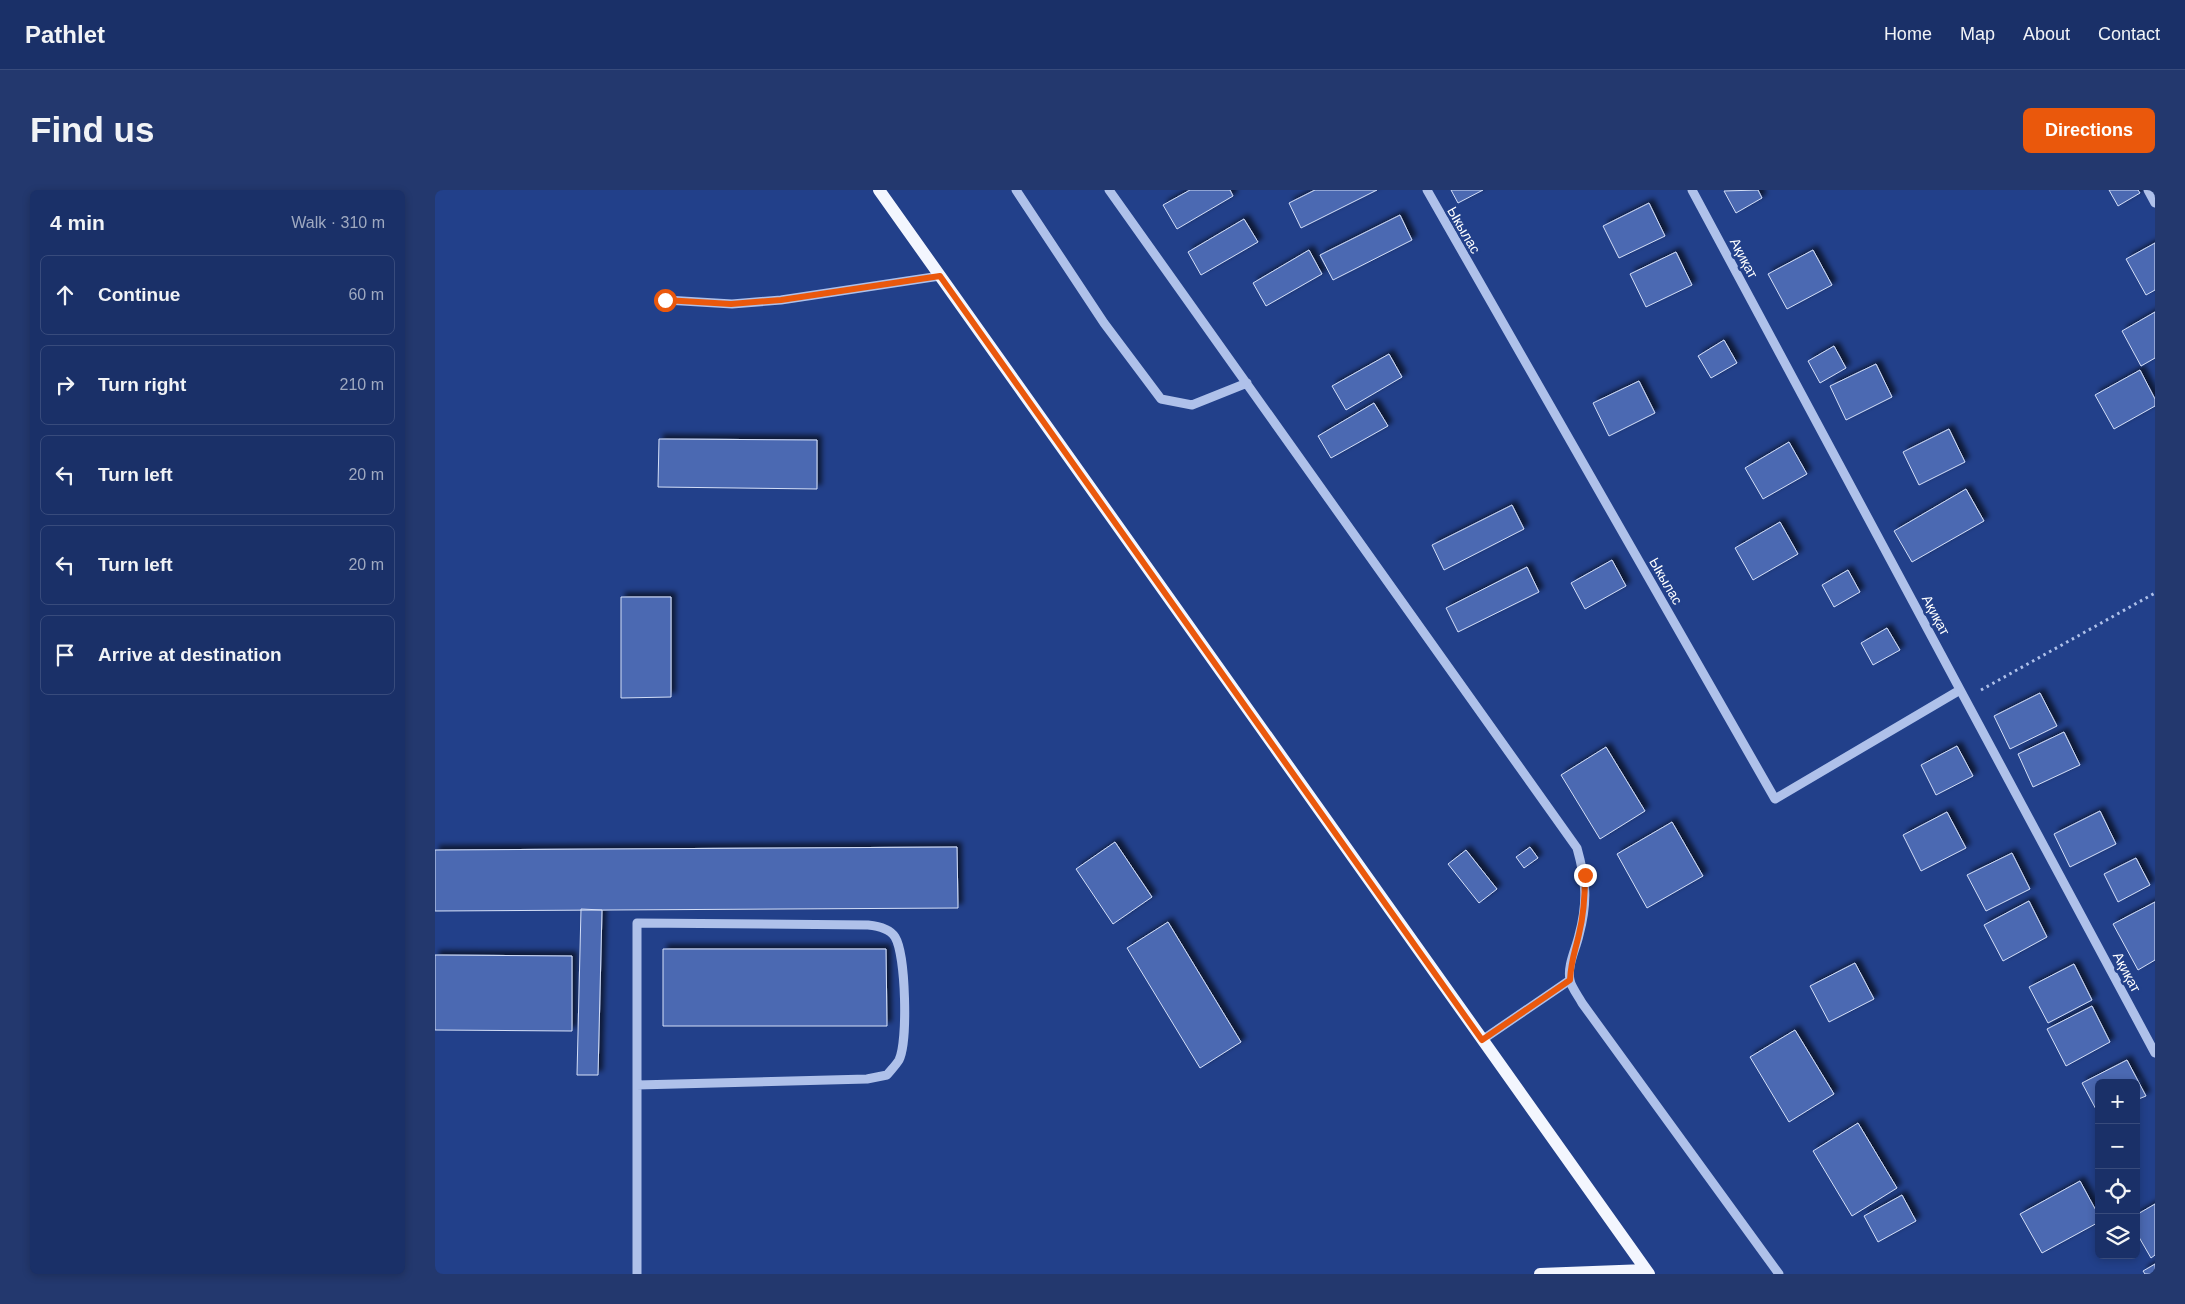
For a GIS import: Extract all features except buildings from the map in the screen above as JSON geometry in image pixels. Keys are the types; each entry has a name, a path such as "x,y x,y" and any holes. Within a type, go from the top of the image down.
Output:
{"main road":[{"path":"879,190 1648,1272"},
{"path":"1540,1274 1648,1272"}],"street":[{"path":"1016,190 1104,323 1161,399 1192,405 1247,383"},
{"path":"1109,190 1577,848 1585,875 1585,904 1571,960 1570,980 1582,1003 1779,1274"},
{"name":"Ыкылас","path":"1427,190 1775,799 1961,690"},
{"name":"Ақиқат","path":"1692,190 2155,1053"},
{"path":"2148,190 2155,203"},
{"path":"665,300 731,304 781,300 940,276"},
{"path":"637,1085 867,1079 887,1075 900,1059 904,1023 905,989 901,950 895,936 882,927 868,925 637,923 637,1085 637,1274"},
{"path":"1482,1040 1570,980"}],"path":[{"path":"1965,699 2155,593"}],"route":[{"path":"665,300 731,304 781,300 940,276 1482,1040 1570,980 1571,960 1585,904 1585,875"}]}
